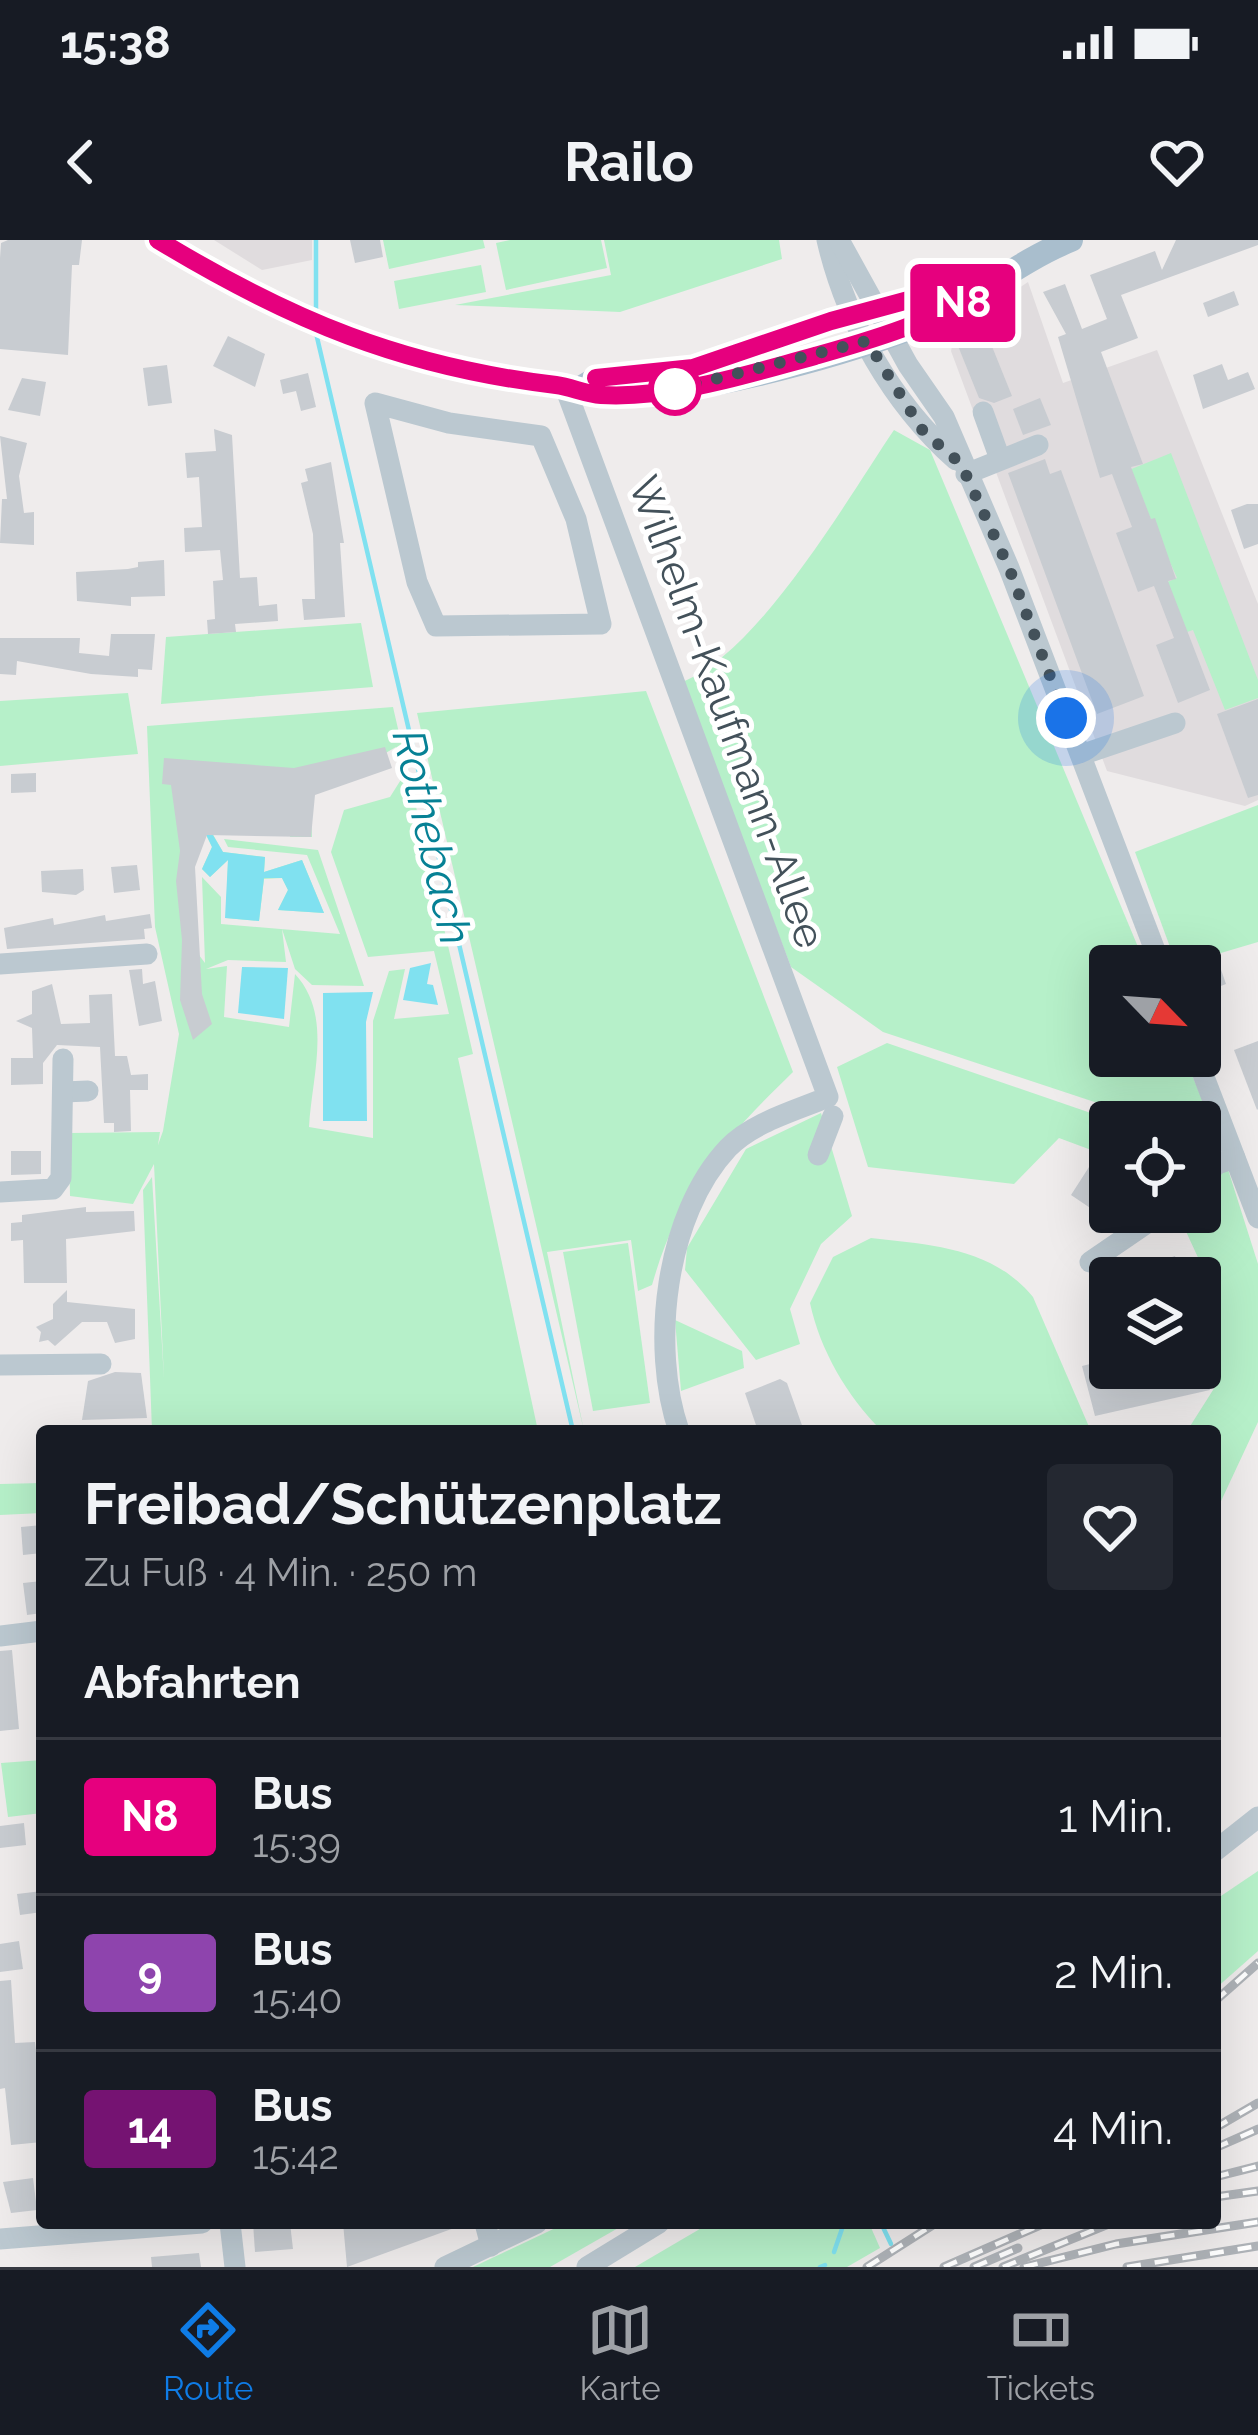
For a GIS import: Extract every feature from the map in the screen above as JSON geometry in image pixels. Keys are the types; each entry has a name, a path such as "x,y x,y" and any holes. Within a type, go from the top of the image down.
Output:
{"main road":[{"path":"158,240 334,332 443,368 597,395 675,389 878,338 966,302 997,276 1071,240"},
{"path":"572,388 596,378 693,368 961,281 997,276"}],"street":[{"path":"826,240 840,293 864,312"},
{"path":"839,240 864,312 923,431 963,469 1009,568 1153,945"},
{"name":"Wilhelm-Kaufmann-Allee","path":"572,388 827,1097 757,1126 728,1148 702,1189 678,1245 663,1307 678,1425"},
{"path":"375,403 449,423 541,436 576,519 601,624 436,626 418,582 375,403"},
{"path":"983,412 1000,459"},
{"path":"963,469 1038,445"},
{"path":"576,519 611,507"},
{"path":"1081,755 1175,723"},
{"path":"0,964 147,954"},
{"path":"0,1192 53,1189 61,1178 63,1059"},
{"path":"1204,1077 1258,1218"},
{"path":"63,1092 88,1091"},
{"path":"818,1155 833,1116"},
{"path":"1221,1163 1235,1158"},
{"path":"1097,1257 1132,1233"},
{"path":"0,1365 101,1364"},
{"path":"0,1636 36,1632"},
{"path":"1221,1846 1258,1817"},
{"path":"0,2239 126,2229"},
{"path":"231,2229 235,2267"},
{"path":"487,2229 491,2246"},
{"path":"445,2267 525,2229"},
{"path":"586,2267 649,2229"}],"shaded area":[{"path":"214,240 312,240 312,260 262,270"},
{"path":"1028,282 1063,383 1157,350 1258,604 1258,800 1245,806 1107,771 951,351 955,330"}],"green space":[{"path":"383,240 483,240 485,248 389,269"},
{"path":"601,240 607,268 506,290 496,243"},
{"path":"604,240 779,240 782,259 620,312 455,305 611,275"},
{"path":"481,265 486,292 399,309 394,281"},
{"path":"894,430 930,450 1137,945 1089,945 1089,1077 1193,1077 1203,1101 1092,1101 883,1032 791,967 682,682 711,666 741,640 827,532"},
{"path":"1171,453 1258,680 1258,698 1225,710 1193,630 1184,633 1165,583 1177,578 1129,470"},
{"path":"361,623 373,687 161,704 166,637"},
{"path":"646,691 793,1072 707,1168 676,1221 652,1285 638,1291 631,1240 547,1252 583,1425 583,1425 417,713"},
{"path":"128,693 138,754 0,766 0,701"},
{"path":"393,707 473,1054 458,1058 537,1425 152,1425 143,1190 152,1177 164,1379 154,1164 133,1204 70,1196 69,1133 160,1132 158,1145 179,1034 155,927 147,726","holes":["396,747 402,778 390,797 344,810 331,852 368,957 434,951 449,1014 394,1019 405,969 389,971 373,1021 373,1138 309,1127 317,1027 307,990 295,974 289,1027 224,1017 227,966 206,969 228,960 286,962 282,929 221,924 221,897 202,877 205,963 188,931 186,915 188,881 204,831 212,847 202,869 210,877 228,860 226,918 259,921 264,879 282,878 288,890 278,910 324,913 302,860 264,872 265,857 223,852 211,831 290,831 290,837 312,837 310,797"]},
{"path":"1258,805 1258,942 1221,953 1221,945 1169,945 1135,852"},
{"path":"224,839 318,850 364,986 312,985 295,969 282,929 340,934 307,855 228,847"},
{"path":"887,1043 1089,1112 1089,1149 1059,1138 1014,1184 868,1167 837,1067"},
{"path":"821,1113 852,1216 821,1244 790,1309 800,1344 756,1360 685,1270 687,1248 746,1149"},
{"path":"1221,1159 1258,1264 1258,1422 1221,1501 1221,1425 1191,1425 1214,1389 1221,1389 1221,1257 1198,1257 1187,1233 1221,1233"},
{"path":"871,1238 959,1251 999,1268 1033,1297 1088,1425 877,1425 837,1371 810,1303 833,1257"},
{"path":"628,1243 650,1403 593,1411 563,1252"},
{"path":"675,1320 742,1351 744,1368 681,1391"},
{"path":"36,1483 36,1513 0,1515 0,1484"},
{"path":"36,1760 36,1814 8,1817 1,1763"},
{"path":"1258,1871 1258,1951 1221,1984 1221,1896"},
{"path":"553,2229 616,2229 550,2267 473,2267"},
{"path":"700,2229 872,2229 880,2248 847,2267 635,2267"}],"water":[{"path":"207,825 223,852 265,857 264,872 302,860 324,913 278,910 288,890 282,878 264,878 259,921 225,918 228,860 210,877 202,869 212,847 203,828"},
{"path":"431,963 427,984 433,985 438,1005 403,1000 410,968"},
{"path":"242,967 288,968 284,1019 238,1013"},
{"path":"373,992 366,1022 367,1121 323,1121 323,993"}],"building":[{"path":"82,240 79,265 72,265 68,355 0,349 1,243"},
{"path":"350,240 380,240 383,257 355,263"},
{"path":"1176,240 1258,240 1258,245 1121,295 1138,338 1101,352 1143,464 1131,467 1151,519 1155,518 1176,579 1168,581 1210,690 1178,703 1156,645 1174,638 1154,586 1138,592 1116,533 1132,527 1112,474 1100,478 1058,337 1066,334 1043,292 1065,284 1082,329 1107,319 1090,275 1155,251 1162,270"},
{"path":"1234,291 1239,305 1208,317 1203,303"},
{"path":"987,334 1012,396 994,403 979,398 958,346"},
{"path":"228,336 265,354 255,387 213,366"},
{"path":"1222,364 1228,380 1248,372 1255,389 1203,409 1193,375"},
{"path":"167,365 172,403 148,406 143,368"},
{"path":"308,373 316,407 301,411 296,391 283,394 280,380"},
{"path":"22,378 46,382 40,416 8,410"},
{"path":"1040,398 1051,425 1023,435 1013,409"},
{"path":"214,429 232,435 240,578 257,577 259,606 277,604 278,621 235,624 236,632 208,634 207,620 215,619 213,581 223,580 220,550 185,552 184,528 202,527 199,477 187,478 185,453 216,451"},
{"path":"0,436 27,443 19,476 24,513 34,512 34,545 0,543 2,499 7,499"},
{"path":"1045,459 1050,474 1061,470 1144,696 1097,714 1008,473"},
{"path":"331,462 344,543 340,543 345,617 304,620 302,599 315,599 313,534 301,483 308,481 305,469"},
{"path":"1258,504 1258,544 1244,549 1231,510"},
{"path":"164,560 165,596 131,597 131,606 77,601 76,572 128,569 138,567 138,562"},
{"path":"111,634 155,634 152,670 138,669 138,677 91,674 17,661 16,675 0,674 0,638 80,638 79,653 109,656"},
{"path":"1258,699 1258,795 1248,798 1217,714"},
{"path":"385,747 392,768 315,795 311,837 207,835 195,867 202,994 212,1024 193,1040 180,1000 182,940 176,881 180,851 171,785 162,784 164,758 294,768"},
{"path":"36,773 36,792 11,793 11,774"},
{"path":"137,865 140,890 114,893 111,867"},
{"path":"83,869 84,890 76,895 42,892 41,871"},
{"path":"150,914 152,928 144,929 145,939 7,949 4,928 53,918 54,925 105,915 106,921"},
{"path":"142,969 143,984 155,981 162,1021 139,1026 129,970"},
{"path":"52,984 61,1024 90,1023 89,995 112,994 115,1056 127,1056 131,1075 148,1074 148,1090 130,1090 131,1131 114,1132 114,1123 104,1123 100,1047 57,1045 43,1063 43,1084 11,1085 11,1058 33,1058 32,1028 16,1021 32,1014 32,991"},
{"path":"1258,1041 1258,1109 1257,1110 1234,1050"},
{"path":"11,1151 41,1151 41,1174 11,1175"},
{"path":"1089,1167 1089,1207 1071,1195"},
{"path":"86,1207 86,1212 134,1211 135,1231 66,1239 67,1283 24,1283 23,1240 11,1241 11,1223 22,1222 22,1215"},
{"path":"67,1290 67,1302 135,1309 135,1339 115,1343 107,1322 82,1322 55,1346 48,1340 39,1342 41,1332 36,1327 53,1319 53,1304"},
{"path":"1089,1364 1089,1389 1210,1390 1095,1416 1082,1366"},
{"path":"115,1372 141,1373 147,1418 82,1420 88,1381"},
{"path":"780,1379 787,1383 802,1425 756,1425 745,1393"},
{"path":"36,1526 36,1554 23,1555 21,1527"},
{"path":"36,1582 36,1614 27,1615 23,1583"},
{"path":"12,1650 19,1729 0,1731 0,1651"},
{"path":"24,1823 26,1845 0,1848 0,1826"},
{"path":"36,1892 36,1913 20,1915 17,1894"},
{"path":"19,1941 23,1969 0,1972 0,1944"},
{"path":"11,1980 15,2043 35,2042 36,2143 11,2145 5,2088 0,2089 0,1981"},
{"path":"33,2178 36,2210 11,2213 3,2182"},
{"path":"253,2229 291,2229 293,2249 255,2252"},
{"path":"344,2229 452,2229 347,2267"},
{"path":"199,2253 201,2267 152,2267 151,2257"}],"waterway":[{"name":"Rothebach","path":"316,240 316,315"},
{"name":"Rothebach","path":"316,333 572,1425"},
{"path":"834,2252 842,2229"},
{"name":"Rothebach","path":"884,2229 891,2244"},
{"path":"820,2267 825,2265"}],"railway":[{"path":"1221,1996 1258,1963"},
{"path":"1221,2125 1258,2103"},
{"path":"1221,2145 1258,2129"},
{"path":"1221,2175 1258,2166"},
{"path":"1221,2196 1258,2191"},
{"path":"1221,2228 1258,2222"},
{"path":"867,2267 927,2229"},
{"path":"944,2267 1031,2229"},
{"path":"1003,2267 1096,2229"},
{"path":"1024,2267 1116,2244 1213,2229"},
{"path":"1127,2267 1258,2246"},
{"path":"974,2267 1018,2248"}],"bus line":[{"name":"N8","path":"158,240 286,310 380,351 443,368 597,395 675,389 756,372 915,327 966,302 997,276 961,281 693,368 596,378"}],"route":[{"path":"675,389 867,341 923,431 961,464 1009,568 1066,718"}]}
